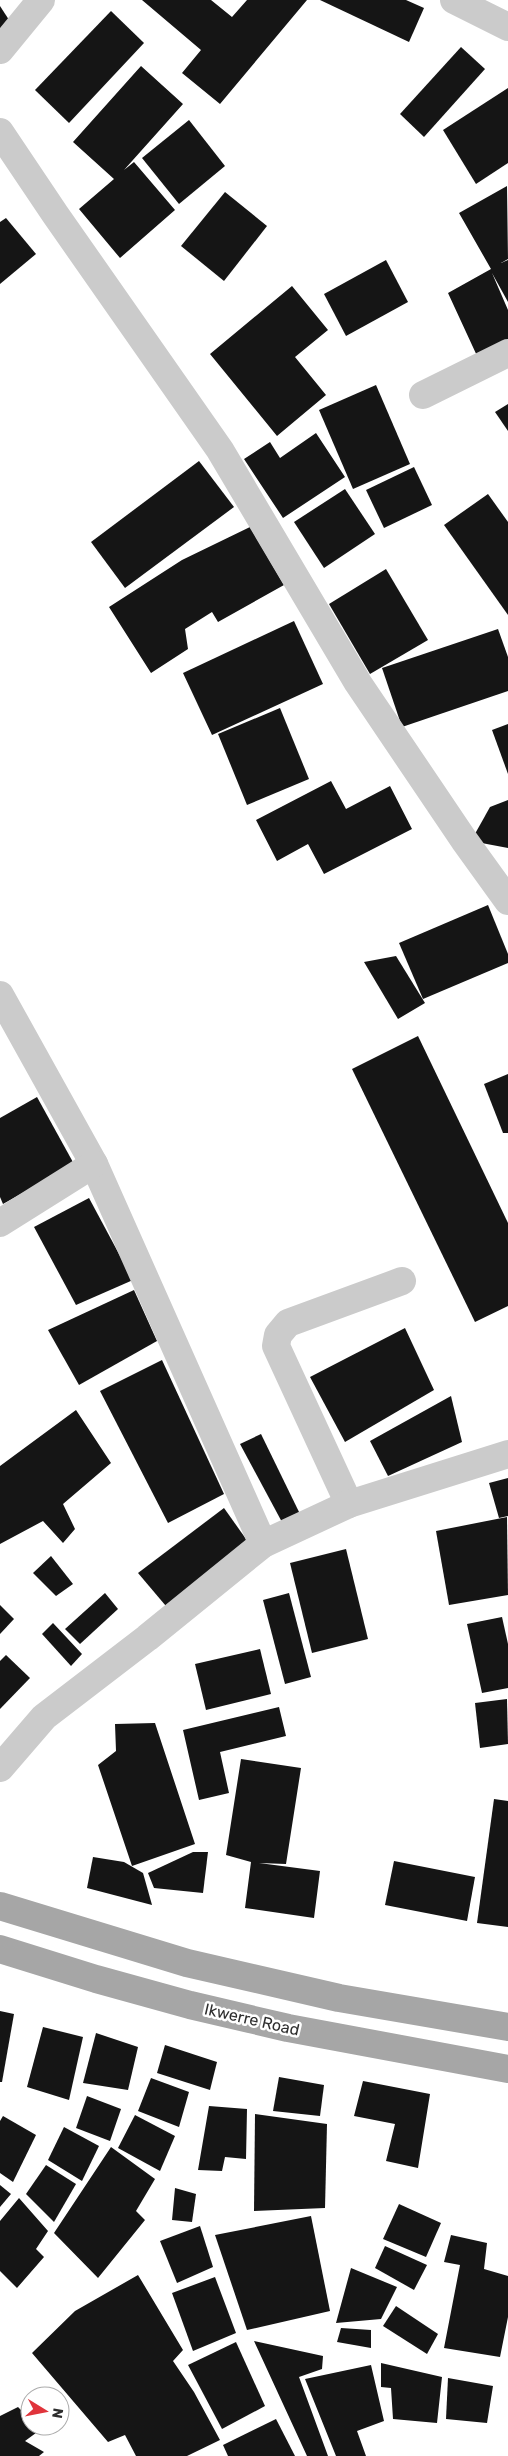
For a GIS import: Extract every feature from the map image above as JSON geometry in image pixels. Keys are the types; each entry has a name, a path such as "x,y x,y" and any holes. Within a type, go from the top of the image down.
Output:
{"main road":[{"path":"0,1906 187,1963 339,1998 508,2028"},
{"name":"Ikwerre Road","path":"0,1949 96,1979 199,2007 288,2028 508,2069"}],"street":[{"path":"0,50 41,0"},
{"path":"454,0 508,27"},
{"path":"0,132 220,450 358,683 464,840 508,901"},
{"path":"423,395 508,353"},
{"path":"0,995 94,1164 263,1544"},
{"path":"0,1223 94,1164"},
{"path":"349,1504 276,1346 278,1335 288,1323 402,1281"},
{"path":"0,1768 44,1717 147,1638 263,1544 349,1504 508,1454"}],"building":[{"path":"142,0 211,0 232,17 247,0 307,0 220,104 182,73 201,50"},
{"path":"320,0 406,0 424,8 409,42"},
{"path":"0,6 11,23 0,31"},
{"path":"111,11 144,43 69,123 35,90"},
{"path":"461,47 485,69 424,137 400,114"},
{"path":"141,66 183,104 124,170 134,162 175,210 120,258 79,209 114,179 73,142"},
{"path":"508,88 508,163 476,184 443,130"},
{"path":"189,120 225,166 179,204 142,158"},
{"path":"507,186 508,259 501,263 508,260 508,302 492,273 508,310 508,344 478,358 448,293 491,269 459,213"},
{"path":"225,192 267,226 224,281 181,246"},
{"path":"6,218 36,254 0,284 0,222"},
{"path":"386,260 408,302 346,336 324,294"},
{"path":"292,286 328,330 295,357 326,395 277,436 210,354"},
{"path":"376,385 410,464 353,489 319,410"},
{"path":"508,404 508,431 495,412"},
{"path":"316,433 345,477 283,518 244,459 270,442 280,458"},
{"path":"199,461 234,507 125,588 91,542"},
{"path":"414,467 432,505 384,528 366,490"},
{"path":"345,489 375,534 324,568 294,522"},
{"path":"488,494 508,522 508,615 444,525"},
{"path":"250,527 284,585 218,622 212,612 185,629 188,649 151,673 109,607 182,560"},
{"path":"386,569 428,640 370,674 329,604"},
{"path":"294,621 323,684 212,735 183,673"},
{"path":"498,629 508,657 508,691 402,727 382,668"},
{"path":"280,708 309,779 247,805 218,734"},
{"path":"508,724 508,774 492,730"},
{"path":"331,781 346,809 390,786 412,829 324,874 308,844 277,861 256,820"},
{"path":"508,800 508,848 471,841 490,807"},
{"path":"488,905 508,954 508,963 423,999 399,943"},
{"path":"396,956 425,1003 398,1019 364,962"},
{"path":"418,1036 508,1223 508,1306 475,1322 352,1069"},
{"path":"508,1074 508,1133 503,1133 484,1084"},
{"path":"37,1097 74,1164 3,1204 0,1197 0,1118"},
{"path":"89,1198 133,1280 76,1305 34,1227"},
{"path":"134,1290 157,1341 79,1385 48,1330"},
{"path":"405,1328 434,1390 345,1442 310,1377"},
{"path":"162,1360 224,1494 168,1523 100,1391"},
{"path":"451,1396 462,1442 388,1476 370,1441"},
{"path":"76,1410 111,1463 63,1504 75,1529 63,1543 43,1521 0,1544 0,1466"},
{"path":"261,1434 300,1514 283,1524 240,1444"},
{"path":"508,1478 508,1516 499,1518 489,1483"},
{"path":"224,1508 251,1546 171,1612 138,1573"},
{"path":"507,1517 508,1595 449,1605 436,1531"},
{"path":"346,1549 368,1639 312,1653 290,1563"},
{"path":"51,1556 73,1584 56,1596 33,1573"},
{"path":"105,1593 118,1609 80,1644 65,1629"},
{"path":"289,1593 311,1677 285,1684 263,1600"},
{"path":"0,1605 14,1619 0,1634"},
{"path":"502,1617 508,1644 508,1688 482,1693 467,1624"},
{"path":"53,1623 82,1654 71,1666 42,1634"},
{"path":"260,1649 271,1694 206,1710 195,1664"},
{"path":"6,1655 30,1678 0,1709 0,1661"},
{"path":"507,1699 508,1744 480,1748 475,1703"},
{"path":"279,1707 286,1736 220,1752 229,1793 199,1800 183,1730"},
{"path":"155,1723 195,1844 132,1866 98,1765 116,1751 115,1724"},
{"path":"241,1759 301,1768 286,1864 259,1863 320,1871 314,1918 245,1908 251,1862 226,1855"},
{"path":"494,1799 508,1801 508,1927 477,1923"},
{"path":"193,1852 208,1852 203,1893 154,1888 148,1873"},
{"path":"93,1857 124,1862 143,1873 152,1905 87,1888"},
{"path":"394,1861 475,1877 467,1921 385,1905"},
{"path":"0,2011 14,2014 2,2082 0,2082"},
{"path":"43,2027 83,2037 69,2100 27,2087"},
{"path":"96,2033 138,2047 128,2090 83,2083"},
{"path":"165,2045 217,2062 210,2090 157,2073"},
{"path":"279,2077 324,2085 320,2116 273,2111"},
{"path":"151,2078 189,2092 179,2127 138,2111"},
{"path":"363,2081 430,2094 418,2168 386,2161 395,2124 354,2116"},
{"path":"87,2096 121,2109 110,2141 76,2128"},
{"path":"209,2106 247,2109 246,2159 225,2157 222,2171 198,2170"},
{"path":"255,2114 327,2124 325,2208 254,2211"},
{"path":"135,2115 175,2136 160,2171 118,2148"},
{"path":"3,2116 36,2135 13,2182 0,2173 0,2121"},
{"path":"64,2127 99,2146 82,2181 48,2160"},
{"path":"111,2147 155,2179 136,2211 145,2220 98,2278 54,2233"},
{"path":"46,2165 76,2184 54,2222 26,2194"},
{"path":"0,2185 11,2194 0,2207"},
{"path":"175,2188 196,2194 192,2222 172,2220"},
{"path":"19,2198 48,2231 36,2249 44,2257 17,2288 0,2271 0,2221"},
{"path":"399,2204 441,2223 426,2257 383,2239"},
{"path":"311,2216 330,2311 247,2330 215,2235"},
{"path":"200,2226 213,2267 177,2283 160,2241"},
{"path":"451,2235 487,2243 484,2269 508,2276 508,2317 500,2357 444,2348 460,2265 444,2262"},
{"path":"385,2246 427,2265 414,2290 375,2268"},
{"path":"351,2268 397,2287 381,2319 336,2323"},
{"path":"138,2275 183,2350 173,2361 194,2392 220,2440 187,2456 136,2456 125,2435 108,2442 70,2398 70,2386 60,2386 32,2353 75,2311"},
{"path":"215,2277 236,2333 193,2351 172,2293"},
{"path":"396,2306 438,2334 427,2354 383,2326"},
{"path":"341,2328 371,2330 371,2348 337,2342"},
{"path":"254,2341 323,2356 322,2369 299,2377 328,2456 307,2456"},
{"path":"236,2342 265,2406 222,2429 188,2365"},
{"path":"381,2363 442,2377 437,2423 393,2419 391,2388 381,2387"},
{"path":"371,2365 384,2421 357,2431 366,2456 336,2456 305,2379"},
{"path":"448,2378 493,2386 487,2423 446,2419"},
{"path":"18,2407 20,2409 20,2436 32,2436 25,2441 44,2452 39,2456 0,2456 0,2416"},
{"path":"276,2419 295,2456 228,2456 223,2445"}]}
